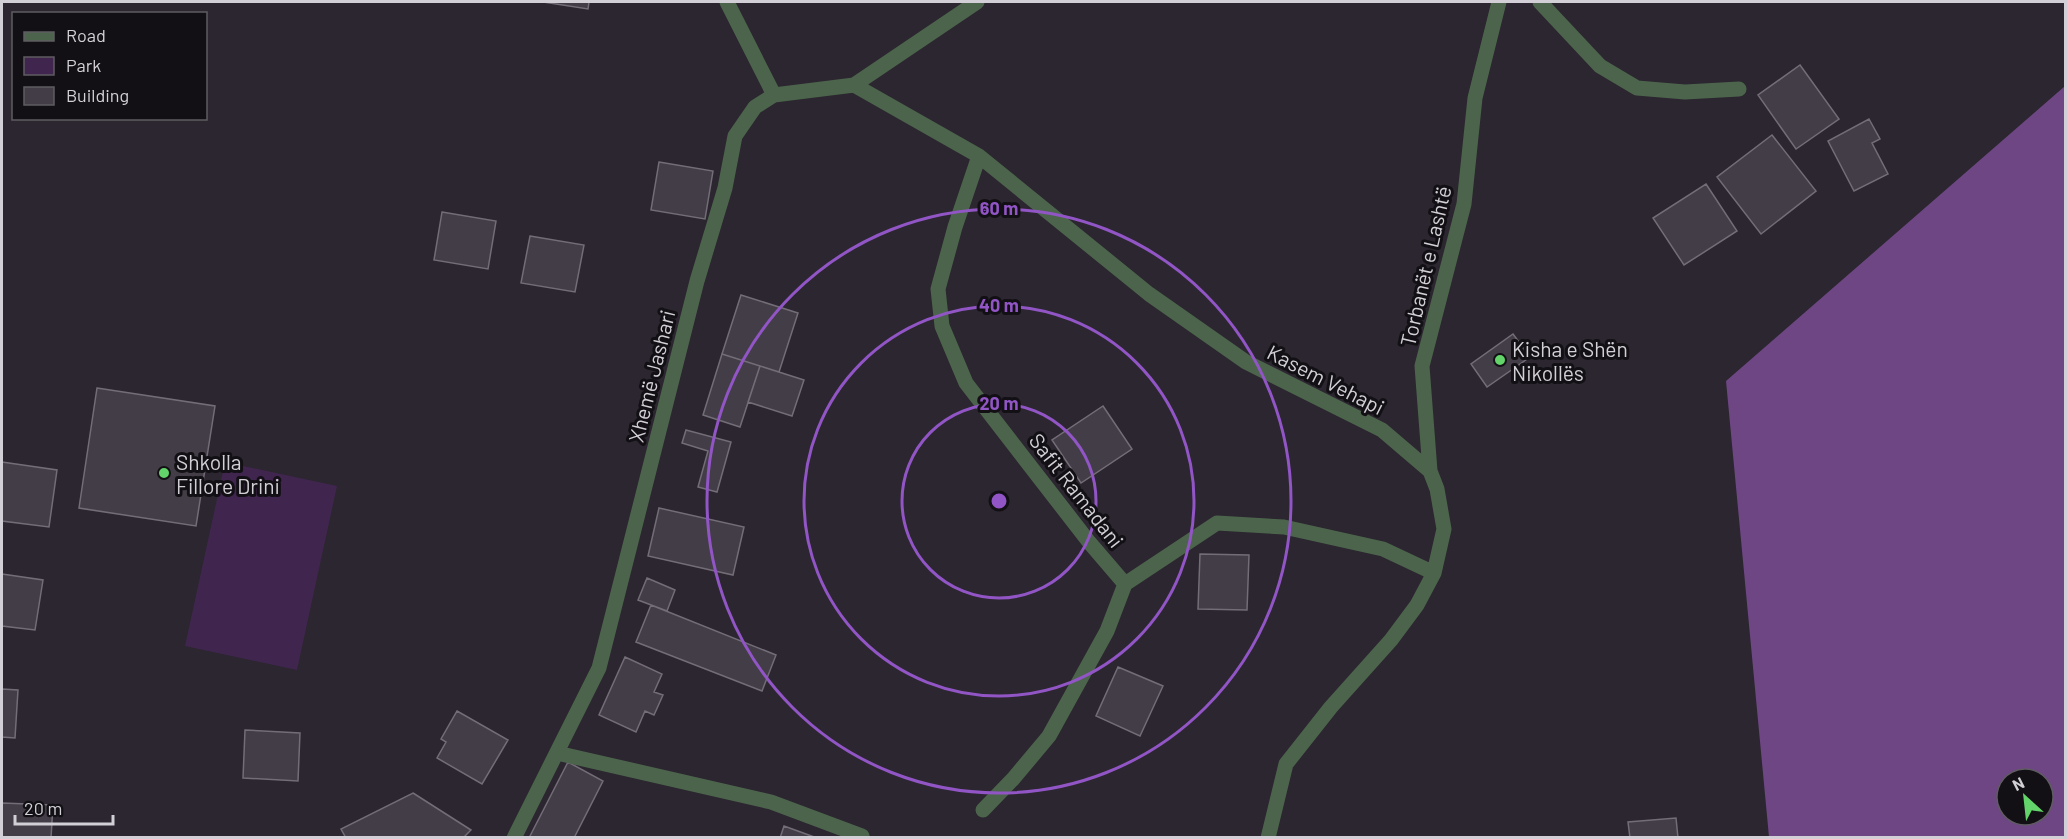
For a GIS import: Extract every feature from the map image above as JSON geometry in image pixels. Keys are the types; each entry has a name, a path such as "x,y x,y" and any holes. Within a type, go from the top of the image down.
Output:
{"street":[{"path":"727,2 774,95"},
{"path":"854,85 977,2"},
{"name":"Torbanët e Lashtë","path":"1430,471 1422,366 1464,204 1475,98 1499,2"},
{"path":"1540,2 1600,66 1638,88 1685,92 1740,89"},
{"name":"Xhemë Jashari","path":"514,837 598,668 697,281 725,188 735,136 754,107 774,95 854,85"},
{"name":"Kasem Vehapi","path":"854,85 979,156 1149,294 1246,362 1382,430 1430,471"},
{"name":"Safit Ramadani","path":"979,156 958,218 938,289 942,326 966,383 1089,542 1125,584"},
{"path":"1268,837 1286,764 1331,707 1391,640 1417,605 1434,573 1444,529 1437,489 1430,471"},
{"path":"983,810 1049,736 1107,631 1125,584 1217,523 1284,527 1383,549 1434,573"},
{"path":"557,753 771,802 862,836"}],"green space":[{"path":"225,462 337,486 297,670 185,646"}],"shaded area":[{"path":"2065,86 2065,837 1769,837 1726,381"}],"building":[{"path":"543,2 589,2 588,9"},
{"path":"1800,65 1839,119 1796,149 1758,95"},
{"path":"1869,119 1880,139 1872,143 1888,174 1854,191 1828,141"},
{"path":"1772,135 1816,191 1761,234 1717,177"},
{"path":"659,162 713,171 705,219 651,210"},
{"path":"1706,184 1737,231 1684,265 1653,218"},
{"path":"442,212 496,221 488,269 434,260"},
{"path":"530,236 584,245 575,292 521,283"},
{"path":"741,295 798,313 779,372 722,354"},
{"name":"Kisha e Shën Nikollës","path":"1513,334 1530,357 1487,387 1471,364"},
{"path":"722,354 760,366 740,427 703,415"},
{"path":"760,366 804,380 792,416 748,402"},
{"path":"97,388 215,406 196,526 79,508"},
{"path":"1103,406 1132,449 1081,483 1052,440"},
{"path":"686,430 731,442 717,492 698,487 708,451 682,443"},
{"path":"2,462 57,470 49,527 2,521"},
{"path":"659,508 744,527 733,575 648,556"},
{"path":"1200,554 1249,555 1247,610 1198,609"},
{"path":"2,574 43,580 35,630 2,626"},
{"path":"647,578 675,590 667,611 638,600"},
{"path":"651,605 776,655 762,691 636,642"},
{"path":"625,657 662,674 654,692 663,695 654,715 645,711 636,732 599,715"},
{"path":"1118,667 1163,686 1140,736 1096,716"},
{"path":"2,689 18,690 15,738 2,737"},
{"path":"457,711 508,740 482,784 437,758 446,742 441,739"},
{"path":"245,730 300,733 298,781 243,778"},
{"path":"568,762 603,781 574,838 529,838"},
{"path":"413,793 471,830 463,838 346,838 341,829"},
{"path":"2,803 53,805 51,838 2,838"},
{"path":"1676,818 1678,838 1630,838 1628,822"},
{"path":"784,826 817,838 780,838"}],"place":[{"name":"Kisha e Shën Nikollës","path":"1500,360"},
{"name":"Shkolla Fillore Drini","path":"164,473"}]}
